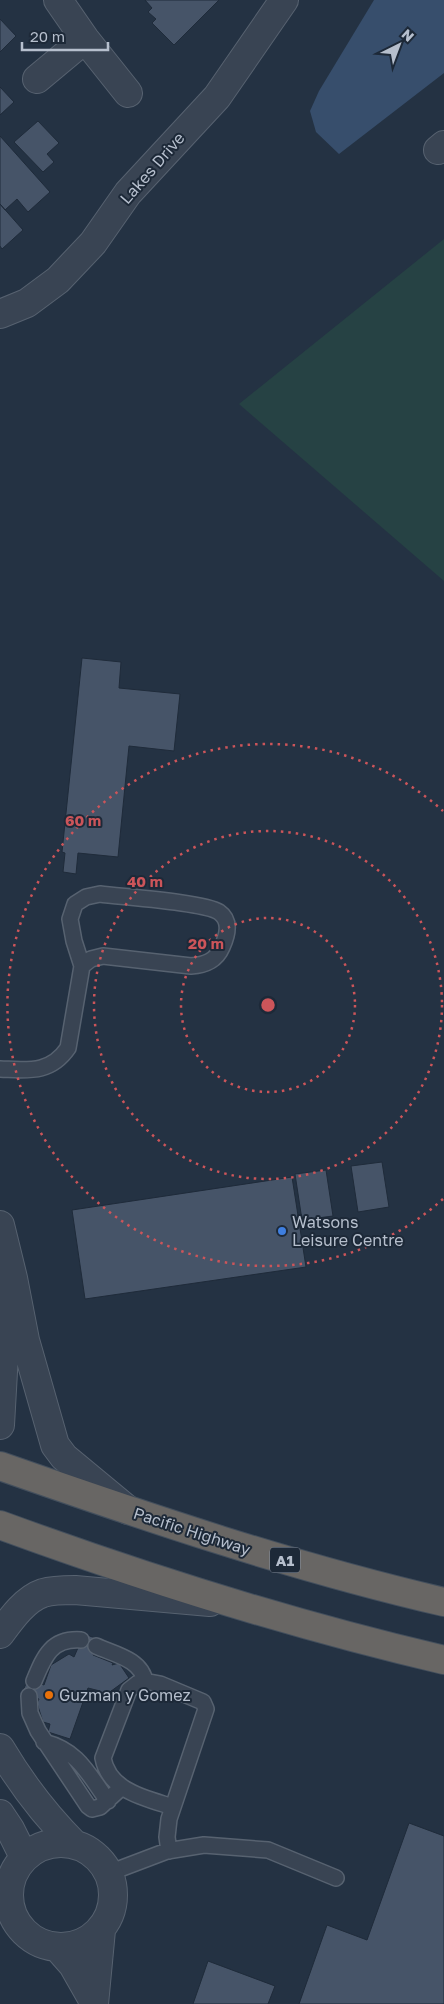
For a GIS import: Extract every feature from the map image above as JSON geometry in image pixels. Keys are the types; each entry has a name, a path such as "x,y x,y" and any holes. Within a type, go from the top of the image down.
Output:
{"highway":[{"name":"Pacific Highway","path":"0,1466 269,1556 444,1602"},
{"path":"0,1525 39,1540 242,1605 354,1639 444,1660"}],"street":[{"path":"58,0 85,39 128,93"},
{"name":"Lakes Drive","path":"0,314 27,302 58,280 93,243 128,193 217,97 284,0"},
{"path":"37,79 85,39"},
{"path":"0,1225 25,1340 55,1444 64,1457 128,1510"},
{"path":"0,1425 4,1354 13,1278"},
{"path":"0,1634 11,1619 28,1602 42,1593 54,1591 75,1590 242,1605"},
{"path":"0,1748 15,1774 45,1814 75,1845 95,1856 100,1861 109,1873 113,1888 113,1903 109,1918 101,1930 89,1941 74,1947 58,1948 42,1945 29,1938 18,1926 11,1913 8,1898 10,1883 15,1869 24,1857 35,1849 47,1844 75,1845"},
{"path":"0,1814 24,1857"},
{"path":"94,2003 101,1930"},
{"path":"58,1948 73,1965 94,2003"}],"lane":[{"path":"0,1069 40,1069 53,1065 68,1048 72,1034 82,966 74,941 70,919 75,904 86,897 100,894 201,906 220,912 226,920 228,933 220,951 213,960 204,966 103,956 91,960 82,966"},
{"path":"34,1681 44,1657 50,1650 71,1640 81,1640"},
{"path":"96,1646 134,1662 143,1672 146,1682"},
{"path":"169,1851 167,1837 169,1819 173,1808 206,1709 202,1702 160,1684 138,1683 129,1690 103,1758 108,1774 122,1787 136,1795 173,1808"},
{"path":"29,1696 30,1713 44,1742 88,1806 96,1809 108,1801 122,1787"},
{"path":"109,1873 169,1851 204,1845 268,1850 336,1878"}],"green space":[{"path":"444,239 444,581 239,404"}],"water":[{"path":"374,0 444,0 444,73 339,154 316,132 310,111 319,91"}],"building":[{"path":"145,0 219,0 174,45 152,23 156,19 148,12 152,8"},
{"path":"0,19 16,36 0,52"},
{"path":"0,87 14,102 0,115"},
{"path":"38,121 59,143 47,154 54,162 43,172 14,142"},
{"path":"0,136 50,192 28,212 17,199 5,210 0,204"},
{"path":"0,204 23,230 2,249 0,246"},
{"path":"82,658 121,662 119,688 180,694 174,751 129,746 118,857 78,853 76,874 63,872 65,853 62,852"},
{"path":"382,1162 389,1207 358,1212 351,1166"},
{"path":"326,1170 333,1216 302,1220 295,1174"},
{"path":"292,1177 306,1267 85,1299 72,1210"},
{"path":"84,1634 98,1639 93,1655 113,1663 112,1665 119,1663 129,1678 103,1697 100,1691 88,1688 70,1739 48,1732 50,1724 43,1722 37,1703 39,1699 22,1693 28,1679 44,1685 51,1665 69,1654 74,1657"},
{"path":"409,1823 444,1836 444,2004 299,2004 327,1925 367,1940"},
{"path":"208,1961 275,1986 268,2004 193,2004"}],"place":[{"name":"Watsons Leisure Centre","path":"282,1231"},
{"name":"Guzman y Gomez","path":"49,1695"}]}
